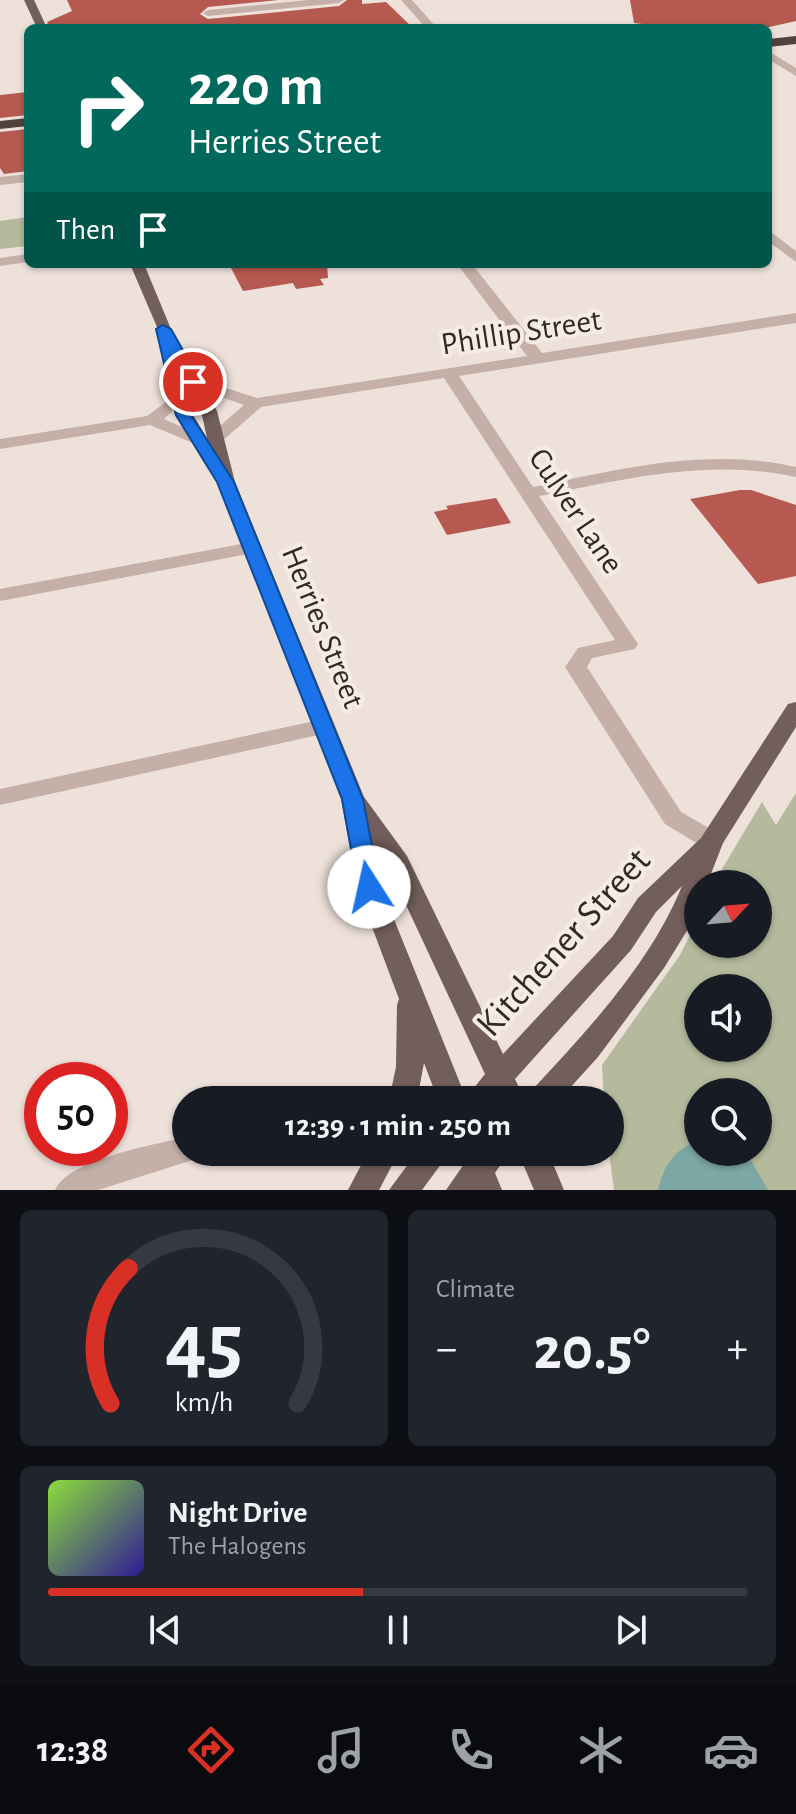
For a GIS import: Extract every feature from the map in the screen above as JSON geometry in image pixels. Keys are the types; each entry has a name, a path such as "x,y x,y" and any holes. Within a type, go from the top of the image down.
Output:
{"highway":[{"path":"772,43 796,40"},
{"path":"0,125 24,122"},
{"path":"0,137 24,134"}],"main road":[{"path":"29,0 40,24"},
{"name":"Herries Street","path":"139,268 163,329 209,411 208,439"},
{"name":"Herries Street","path":"163,329 184,415 208,439 353,799 369,887 447,1086"},
{"name":"Kitchener Street","path":"554,1086 588,1049 655,961 680,921 712,841 796,709"},
{"name":"Herries Street","path":"353,799 395,856 504,1086"},
{"name":"Kitchener Street","path":"507,1086 622,943 647,905 712,841"},
{"path":"406,978 412,1017 406,1086"},
{"path":"363,1190 376,1166"},
{"path":"404,1190 424,1166"},
{"path":"539,1166 549,1190"}],"street":[{"path":"200,0 216,24"},
{"path":"208,13 339,0"},
{"path":"406,0 428,24"},
{"path":"772,57 796,73"},
{"path":"0,181 24,178"},
{"path":"772,237 796,258"},
{"path":"0,262 24,259"},
{"path":"467,268 538,359"},
{"name":"Phillip Street","path":"193,382 256,403 796,318"},
{"name":"Culver Lane","path":"449,374 628,644 585,653 576,667 673,818 712,841"},
{"path":"152,420 179,397"},
{"path":"0,444 152,420 208,439 256,403"},
{"path":"528,493 695,463 734,461 796,472"},
{"path":"0,595 252,548"},
{"path":"0,797 324,727"},
{"path":"70,1190 101,1173 172,1154"}],"green space":[{"path":"24,218 24,246 0,249 0,221"},
{"path":"796,793 796,1190 614,1190 611,1166 624,1166 624,1086 603,1086 602,1065 684,947 684,958 772,958 772,870 721,870 762,802 776,825"}],"water":[{"path":"683,1148 684,1166 754,1166 768,1190 658,1190 671,1160"}],"building":[{"path":"67,0 278,0 208,7 200,14 208,19 339,6 347,0 362,0 362,4 386,2 409,24 47,22 72,11"},
{"path":"630,0 796,0 796,21 772,26 772,24 634,23"},
{"path":"24,92 24,115 0,118 0,95"},
{"path":"24,129 24,172 4,174 0,168 0,132"},
{"path":"231,268 327,268 328,278 320,279 324,285 296,289 293,283 243,291"},
{"path":"751,490 796,505 796,576 758,584 690,499"},
{"path":"496,498 511,523 447,535 434,512 448,509 446,506"}],"route":[{"path":"193,382 163,329 184,415 226,482 353,799 369,887"}]}
